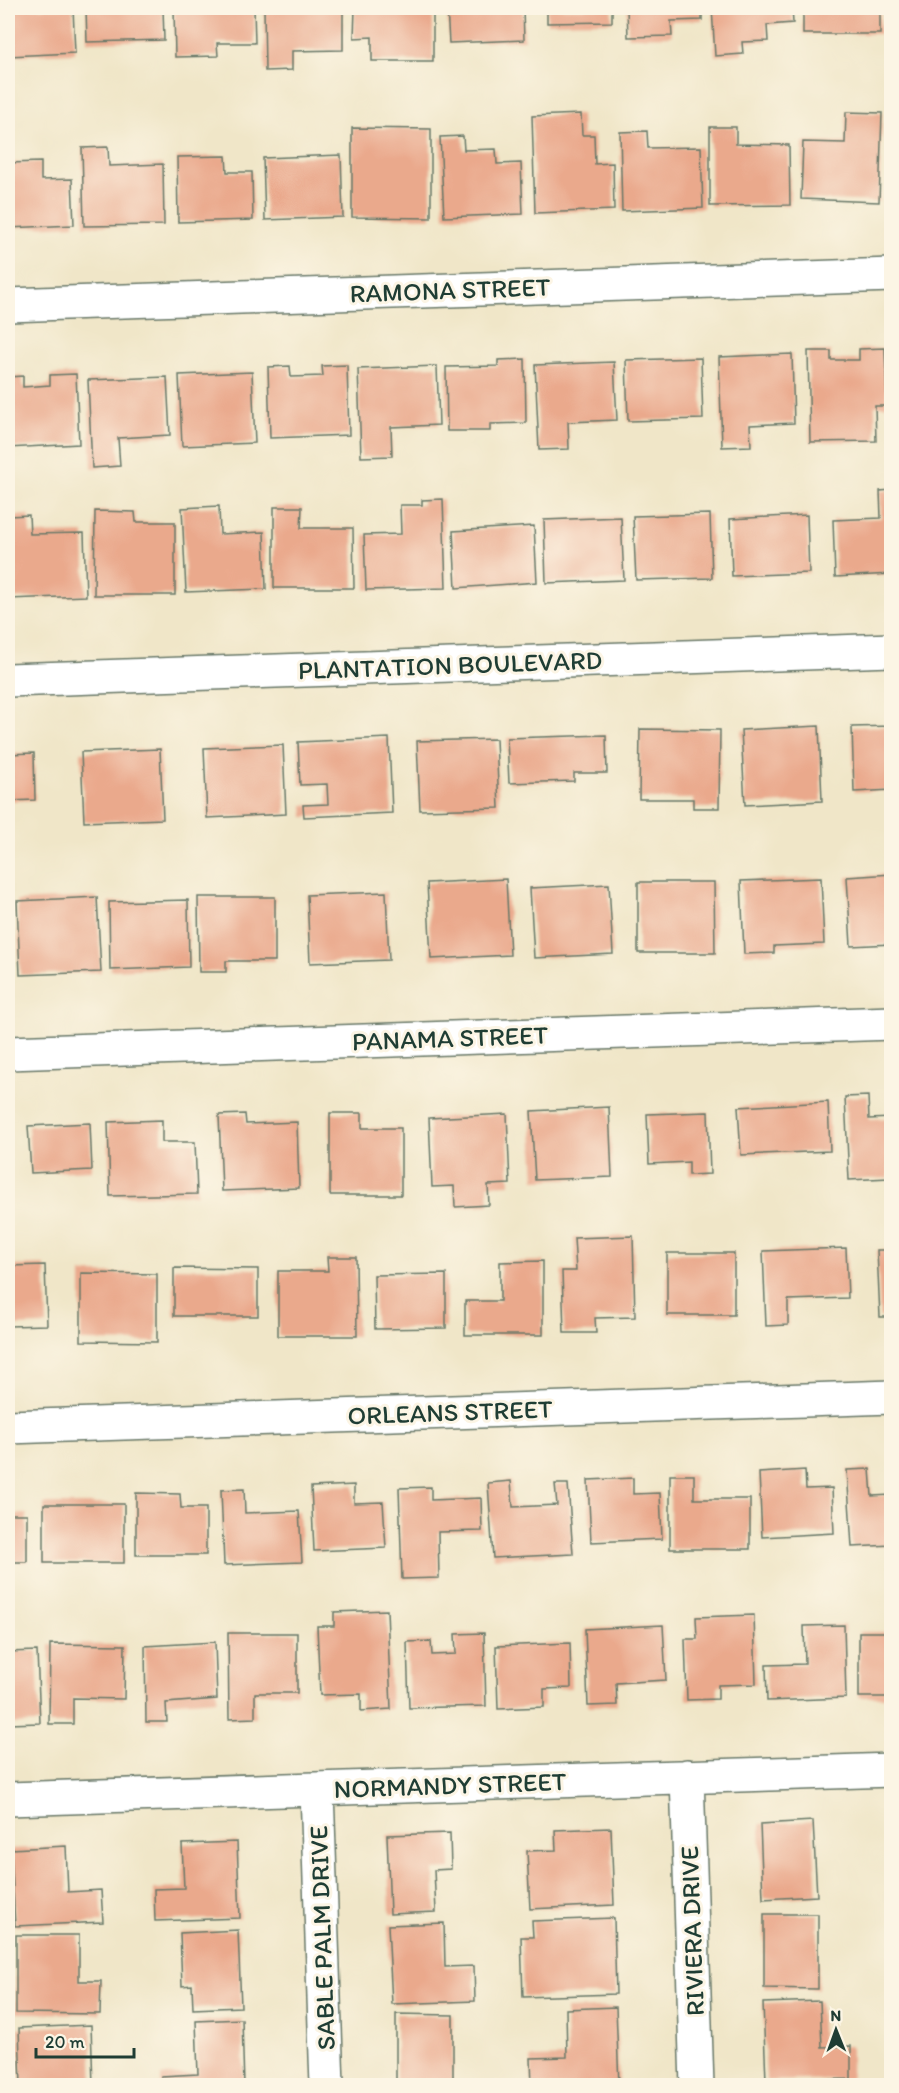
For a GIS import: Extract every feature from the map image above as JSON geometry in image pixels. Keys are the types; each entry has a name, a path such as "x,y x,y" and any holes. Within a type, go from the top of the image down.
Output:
{"street":[{"name":"RAMONA STREET","path":"8,304 891,275"},
{"name":"PLANTATION BOULEVARD","path":"8,680 891,650"},
{"name":"PANAMA STREET","path":"8,1053 891,1023"},
{"name":"ORLEANS STREET","path":"8,1427 891,1397"},
{"name":"NORMANDY STREET","path":"8,1799 891,1770"},
{"name":"RIVIERA DRIVE","path":"687,1776 697,2085"},
{"name":"SABLE PALM DRIVE","path":"317,1790 327,2085"}],"building":[{"path":"8,8 73,8 75,53 8,56"},
{"path":"86,8 163,8 164,40 87,42"},
{"path":"174,8 254,8 255,43 217,43 218,56 175,57"},
{"path":"264,8 343,8 343,50 292,51 292,70 265,71"},
{"path":"355,8 433,8 433,61 372,61 372,37 354,38"},
{"path":"447,8 523,8 524,40 449,43"},
{"path":"547,8 612,8 612,22 547,23"},
{"path":"627,8 702,8 702,20 671,21 672,36 628,37"},
{"path":"712,8 792,8 793,23 767,25 768,41 742,42 743,54 715,56"},
{"path":"803,8 880,8 880,34 803,34"},
{"path":"846,112 882,113 879,202 801,199 803,142 845,143"},
{"path":"581,114 582,135 594,135 595,164 613,163 614,210 535,213 532,116"},
{"path":"710,127 736,127 736,144 789,145 790,205 710,206"},
{"path":"352,128 431,129 431,218 352,217"},
{"path":"647,131 648,148 701,147 703,208 622,211 620,132"},
{"path":"463,136 464,150 496,149 497,164 521,163 523,214 444,217 440,137"},
{"path":"108,147 109,166 163,164 164,225 84,226 82,148"},
{"path":"341,155 343,217 265,220 263,158"},
{"path":"226,156 227,172 252,172 253,220 178,222 177,157"},
{"path":"41,162 41,180 72,179 74,225 8,228 8,163"},
{"path":"885,348 887,406 875,406 876,441 810,442 808,351 831,351 831,360 859,360 859,349"},
{"path":"792,354 794,423 750,425 751,446 722,447 719,357"},
{"path":"701,358 703,419 628,421 626,360"},
{"path":"525,359 526,423 490,424 490,431 447,431 446,367 498,366 498,360"},
{"path":"614,362 617,420 568,422 569,449 539,450 535,365"},
{"path":"347,365 349,435 270,438 268,367 290,366 291,377 323,376 322,366"},
{"path":"437,366 439,425 391,427 392,456 361,457 358,369"},
{"path":"252,372 255,443 182,446 179,375"},
{"path":"76,374 79,444 8,448 8,377 23,376 23,387 50,385 50,375"},
{"path":"167,377 170,435 118,438 120,466 92,468 88,380"},
{"path":"892,490 892,574 835,577 833,520 881,518 880,491"},
{"path":"443,499 446,588 366,590 364,535 401,534 400,505 422,505 422,500"},
{"path":"219,506 220,534 264,532 266,589 186,592 182,508"},
{"path":"274,507 302,507 301,528 353,528 354,588 274,588"},
{"path":"95,511 135,512 136,522 175,522 175,595 94,595"},
{"path":"710,514 712,578 636,580 633,516"},
{"path":"29,515 30,534 84,533 86,596 8,599 8,516"},
{"path":"807,515 809,573 732,576 730,519"},
{"path":"621,517 624,580 546,583 544,520"},
{"path":"534,526 537,582 456,588 453,531"},
{"path":"819,726 822,801 745,805 741,730"},
{"path":"892,726 892,790 854,792 852,727"},
{"path":"640,729 720,730 719,808 693,808 693,799 639,799"},
{"path":"606,735 607,773 574,773 574,781 509,783 507,738"},
{"path":"389,738 392,813 304,817 303,805 328,804 327,784 300,785 298,742"},
{"path":"496,739 499,808 420,810 417,741"},
{"path":"283,745 286,814 207,818 204,748"},
{"path":"160,749 163,819 84,822 81,752"},
{"path":"34,753 35,800 8,801 8,754"},
{"path":"892,874 892,944 851,946 847,877"},
{"path":"821,878 824,944 774,946 774,953 744,954 741,881"},
{"path":"506,879 510,955 431,959 427,883"},
{"path":"638,882 714,882 715,953 638,953"},
{"path":"609,884 613,954 534,958 530,888"},
{"path":"386,892 389,960 310,963 307,895"},
{"path":"97,897 101,972 20,975 17,901"},
{"path":"198,897 275,897 275,961 226,961 226,972 199,972"},
{"path":"188,900 189,967 110,970 109,902"},
{"path":"868,1096 869,1119 892,1118 892,1165 889,1165 889,1178 849,1180 845,1097"},
{"path":"828,1102 830,1151 741,1155 738,1107"},
{"path":"609,1107 612,1177 535,1180 531,1111"},
{"path":"708,1112 710,1174 689,1175 689,1162 649,1164 647,1114"},
{"path":"330,1113 362,1113 362,1128 401,1128 401,1195 330,1195"},
{"path":"245,1114 246,1124 297,1122 299,1188 222,1191 219,1115"},
{"path":"507,1114 510,1184 488,1185 489,1205 455,1207 454,1186 432,1187 429,1118"},
{"path":"162,1120 162,1142 195,1142 197,1194 110,1196 108,1122"},
{"path":"90,1123 92,1170 31,1173 28,1126"},
{"path":"633,1236 635,1317 595,1318 596,1333 564,1333 562,1271 576,1271 574,1238"},
{"path":"846,1248 848,1298 788,1300 788,1325 766,1326 763,1251"},
{"path":"877,1250 892,1250 892,1317 880,1317"},
{"path":"667,1253 734,1253 734,1315 667,1315"},
{"path":"327,1257 356,1257 357,1336 278,1336 278,1271 328,1271"},
{"path":"543,1261 543,1335 465,1335 465,1301 500,1301 500,1262"},
{"path":"45,1265 47,1325 8,1326 8,1266"},
{"path":"174,1268 258,1269 258,1316 174,1316"},
{"path":"81,1273 157,1274 157,1342 81,1341"},
{"path":"446,1274 446,1328 375,1329 374,1275"},
{"path":"870,1469 872,1496 892,1495 892,1545 852,1547 847,1470"},
{"path":"805,1470 806,1489 832,1488 834,1533 762,1537 759,1473"},
{"path":"670,1475 694,1475 694,1499 750,1499 750,1549 670,1549"},
{"path":"633,1478 633,1494 660,1493 662,1539 591,1542 588,1480"},
{"path":"511,1481 513,1507 557,1505 555,1484 568,1484 573,1554 493,1558 488,1483"},
{"path":"354,1485 354,1503 383,1502 386,1548 314,1551 311,1487"},
{"path":"431,1487 431,1500 481,1498 482,1531 438,1532 439,1578 402,1579 399,1488"},
{"path":"244,1489 245,1513 299,1511 302,1562 224,1565 221,1490"},
{"path":"136,1493 180,1494 181,1508 206,1508 206,1555 136,1555"},
{"path":"44,1504 124,1504 124,1563 44,1563"},
{"path":"8,1514 27,1514 27,1562 8,1562"},
{"path":"387,1610 391,1709 361,1711 361,1694 320,1695 317,1626 334,1626 334,1612"},
{"path":"754,1615 756,1684 718,1685 718,1699 687,1700 685,1639 697,1639 696,1617"},
{"path":"663,1625 666,1680 616,1683 617,1705 588,1706 585,1629"},
{"path":"844,1625 846,1698 767,1701 766,1665 805,1664 804,1626"},
{"path":"859,1632 892,1632 892,1697 859,1697"},
{"path":"228,1633 297,1633 297,1693 255,1693 255,1718 229,1719"},
{"path":"484,1633 486,1706 409,1708 407,1642 431,1641 432,1655 456,1654 455,1634"},
{"path":"215,1642 217,1699 166,1703 167,1722 146,1722 145,1646"},
{"path":"570,1643 571,1688 544,1689 544,1707 498,1709 496,1646"},
{"path":"50,1644 125,1645 124,1699 73,1698 73,1724 49,1724"},
{"path":"37,1651 40,1723 8,1724 8,1652"},
{"path":"813,1821 817,1896 763,1899 760,1824"},
{"path":"611,1828 614,1905 530,1909 527,1851 556,1850 555,1830"},
{"path":"450,1833 451,1869 434,1870 436,1912 390,1914 387,1835"},
{"path":"237,1842 240,1918 155,1921 154,1889 184,1888 182,1844"},
{"path":"66,1846 68,1892 101,1890 103,1922 15,1926 11,1849"},
{"path":"764,1914 818,1914 818,1989 764,1988"},
{"path":"614,1918 616,1994 523,1997 521,1937 533,1937 532,1921"},
{"path":"444,1923 445,1967 474,1966 475,2001 392,2004 388,1925"},
{"path":"238,1930 241,2007 193,2009 192,1985 182,1986 180,1933"},
{"path":"16,1935 79,1935 79,1981 101,1981 100,2014 16,2013"},
{"path":"820,2001 822,2047 851,2046 851,2079 766,2081 763,2003"},
{"path":"616,2007 619,2086 532,2086 531,2058 567,2057 566,2009"},
{"path":"396,2014 453,2015 453,2086 396,2086"},
{"path":"242,2019 244,2086 161,2086 161,2076 198,2074 196,2021"},
{"path":"91,2025 93,2086 21,2086 19,2028"}]}
